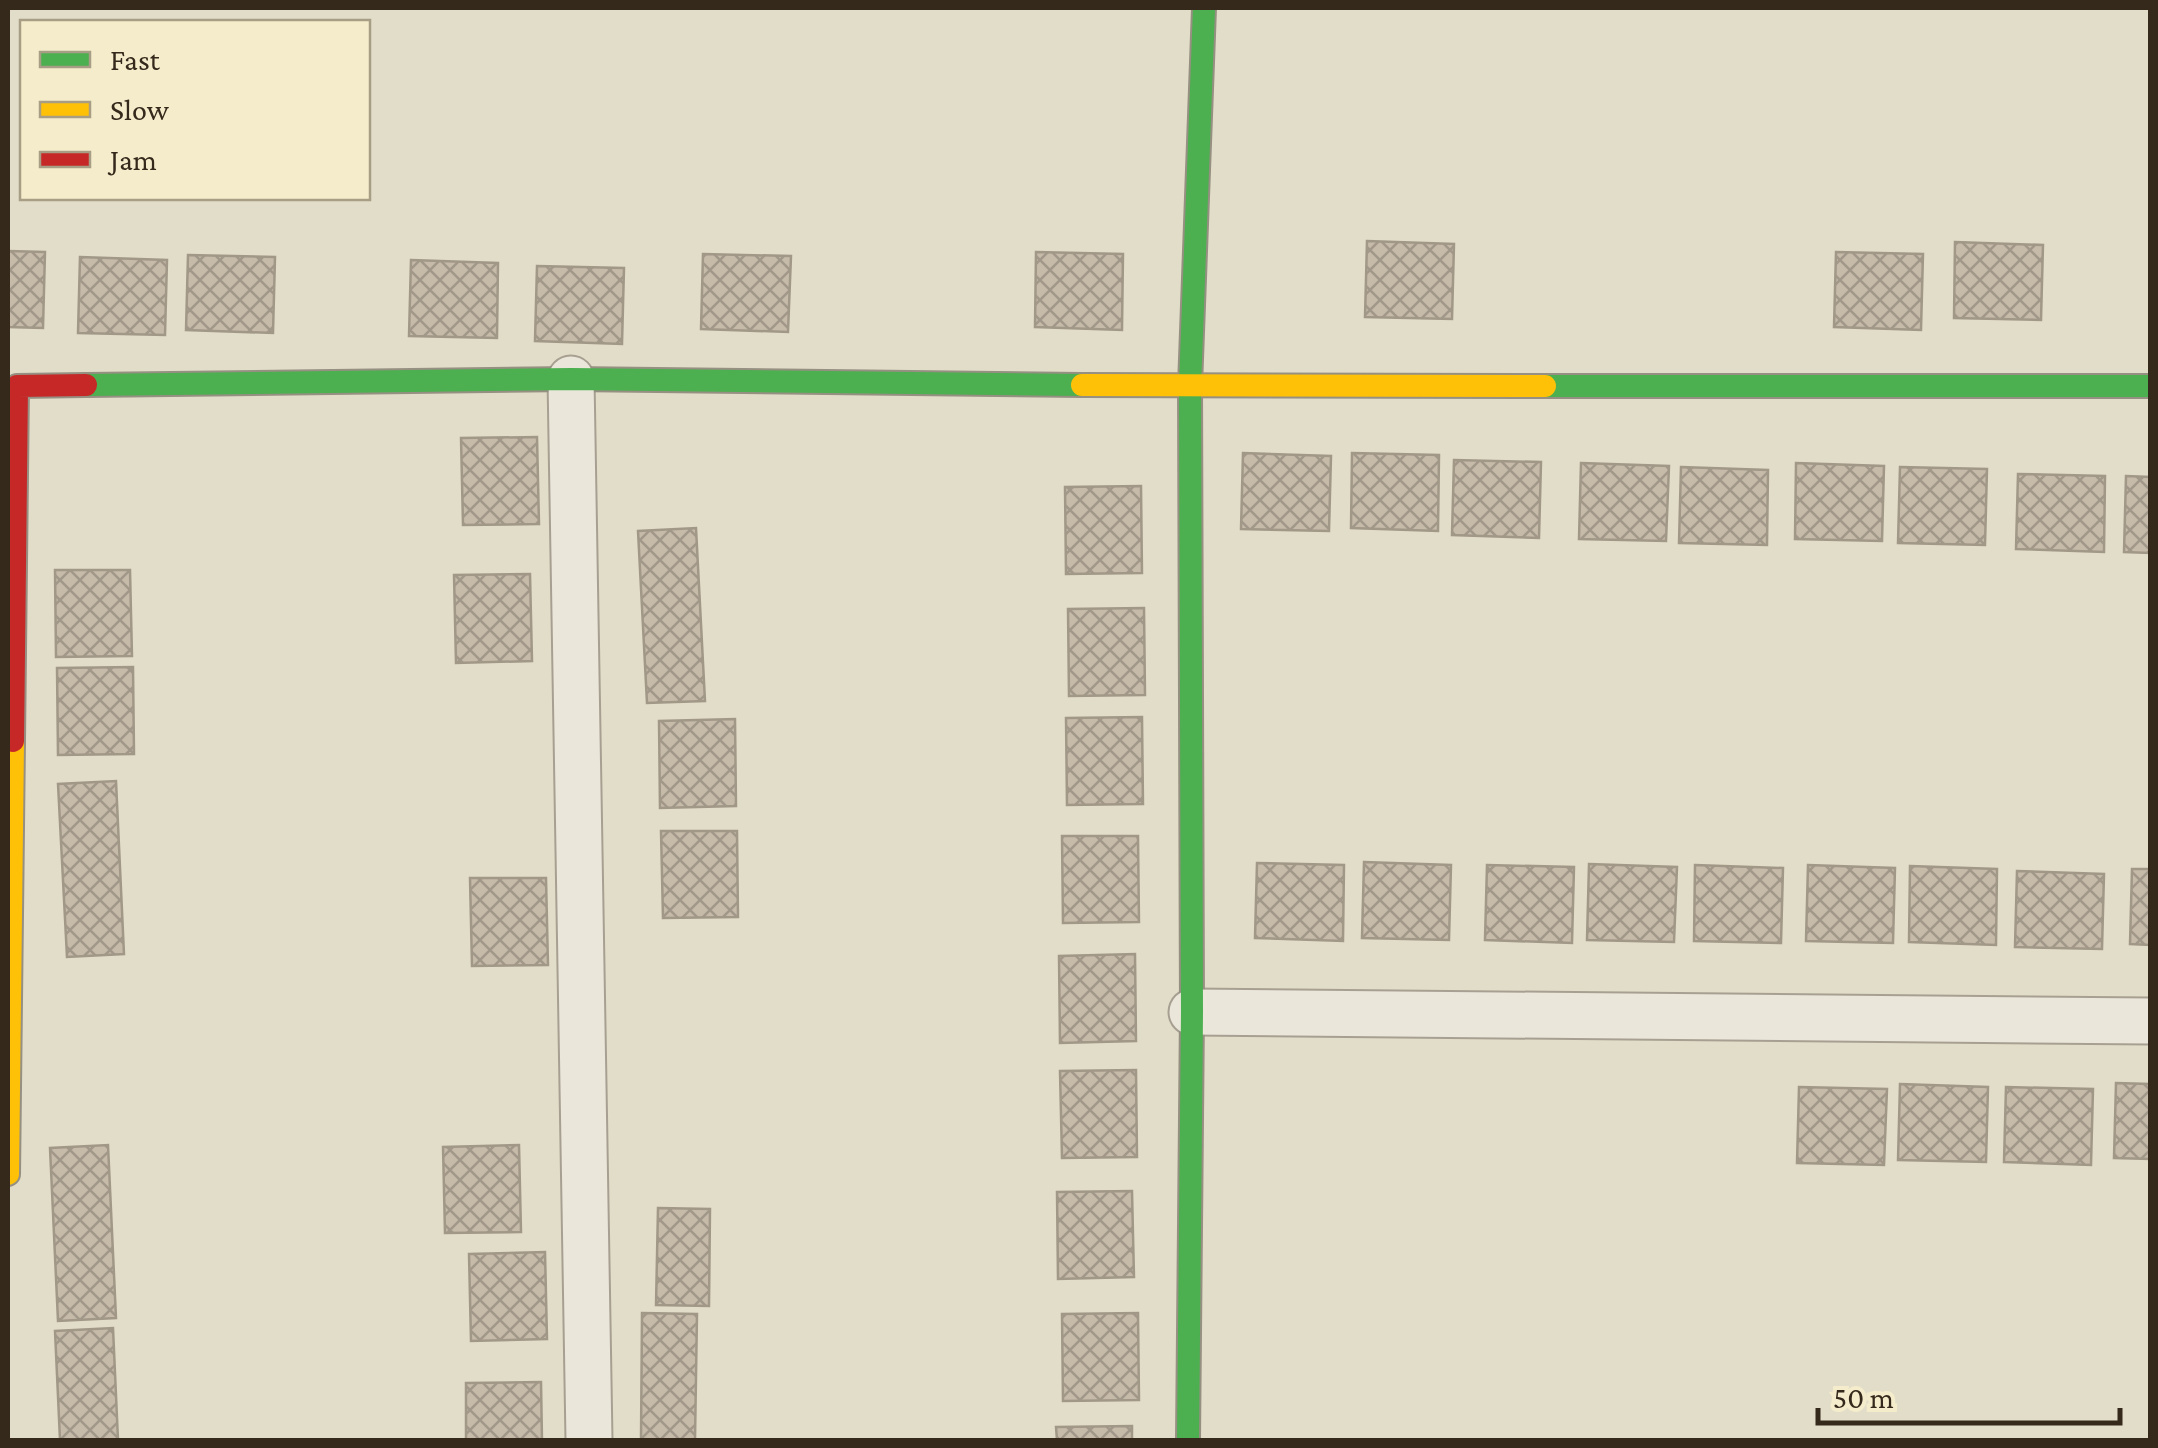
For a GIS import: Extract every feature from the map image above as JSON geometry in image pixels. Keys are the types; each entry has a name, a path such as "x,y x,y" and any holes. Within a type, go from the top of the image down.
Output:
{"street":[{"path":"1188,1440 1192,1012 1190,386 1204,8"},
{"path":"571,378 589,1440"},
{"path":"8,1174 17,386 571,378 1190,386 2150,386"},
{"path":"1192,1012 2150,1020"}],"building":[{"path":"1367,241 1454,244 1452,319 1365,317"},
{"path":"1955,242 2043,245 2041,320 1954,318"},
{"path":"8,251 45,252 43,328 8,327"},
{"path":"1036,252 1123,254 1122,330 1035,327"},
{"path":"1836,252 1923,254 1921,330 1834,327"},
{"path":"703,254 791,256 788,332 701,329"},
{"path":"188,255 275,257 273,333 186,330"},
{"path":"80,257 167,260 165,335 78,333"},
{"path":"411,260 498,263 497,338 409,336"},
{"path":"537,266 624,268 622,344 535,341"},
{"path":"537,437 539,524 463,525 461,438"},
{"path":"1243,453 1331,456 1329,531 1241,529"},
{"path":"1352,453 1439,455 1438,531 1351,528"},
{"path":"1454,460 1541,462 1539,538 1452,535"},
{"path":"1581,463 1669,466 1666,541 1579,539"},
{"path":"1796,463 1884,466 1882,541 1795,539"},
{"path":"1681,467 1768,470 1767,545 1679,543"},
{"path":"1900,467 1987,469 1985,545 1898,543"},
{"path":"2018,474 2105,476 2104,552 2016,549"},
{"path":"2126,476 2150,477 2150,553 2124,552"},
{"path":"1141,486 1142,573 1066,574 1065,487"},
{"path":"696,528 705,701 647,703 638,531"},
{"path":"55,570 130,570 132,656 56,657"},
{"path":"530,574 532,661 456,663 454,575"},
{"path":"1144,608 1145,695 1069,696 1068,609"},
{"path":"133,667 134,754 58,755 57,668"},
{"path":"1142,717 1143,804 1067,805 1066,718"},
{"path":"735,719 736,806 660,808 659,721"},
{"path":"116,781 124,954 67,957 58,784"},
{"path":"661,831 737,831 738,917 663,918"},
{"path":"1062,836 1138,836 1139,922 1063,923"},
{"path":"1364,862 1451,865 1449,940 1362,938"},
{"path":"1257,863 1344,865 1343,941 1255,938"},
{"path":"1589,864 1677,867 1674,942 1587,940"},
{"path":"1487,865 1574,867 1572,943 1485,940"},
{"path":"1695,865 1783,868 1781,943 1694,941"},
{"path":"1808,865 1895,868 1893,943 1806,941"},
{"path":"1910,866 1997,869 1996,945 1909,942"},
{"path":"2132,869 2150,869 2150,945 2130,944"},
{"path":"2017,871 2104,874 2102,949 2015,947"},
{"path":"470,878 546,878 548,965 472,966"},
{"path":"1135,954 1136,1041 1060,1043 1059,956"},
{"path":"1136,1070 1137,1157 1062,1158 1060,1071"},
{"path":"2116,1083 2150,1084 2150,1159 2114,1158"},
{"path":"1900,1084 1988,1087 1986,1162 1898,1160"},
{"path":"1799,1087 1887,1089 1884,1165 1797,1163"},
{"path":"2006,1087 2093,1089 2091,1165 2004,1162"},
{"path":"108,1145 116,1318 58,1321 50,1148"},
{"path":"519,1145 521,1232 445,1233 443,1147"},
{"path":"1132,1191 1134,1277 1058,1279 1057,1192"},
{"path":"658,1208 710,1209 709,1306 656,1305"},
{"path":"545,1252 547,1339 471,1341 469,1254"},
{"path":"642,1313 697,1314 695,1440 641,1440"},
{"path":"1138,1313 1139,1400 1063,1401 1062,1314"},
{"path":"113,1328 118,1440 60,1440 55,1331"},
{"path":"541,1382 542,1440 466,1440 466,1383"},
{"path":"1132,1426 1132,1440 1057,1440 1056,1427"}],"traffic: fast":[{"path":"1188,1440 1192,1012 1190,386 1204,8"},
{"path":"86,385 571,379 1082,385"},
{"path":"1545,386 2150,386"}],"traffic: slow":[{"path":"1082,385 1545,386"},
{"path":"8,1174 13,741"}],"traffic: jam":[{"path":"13,741 17,386 86,385"}]}
